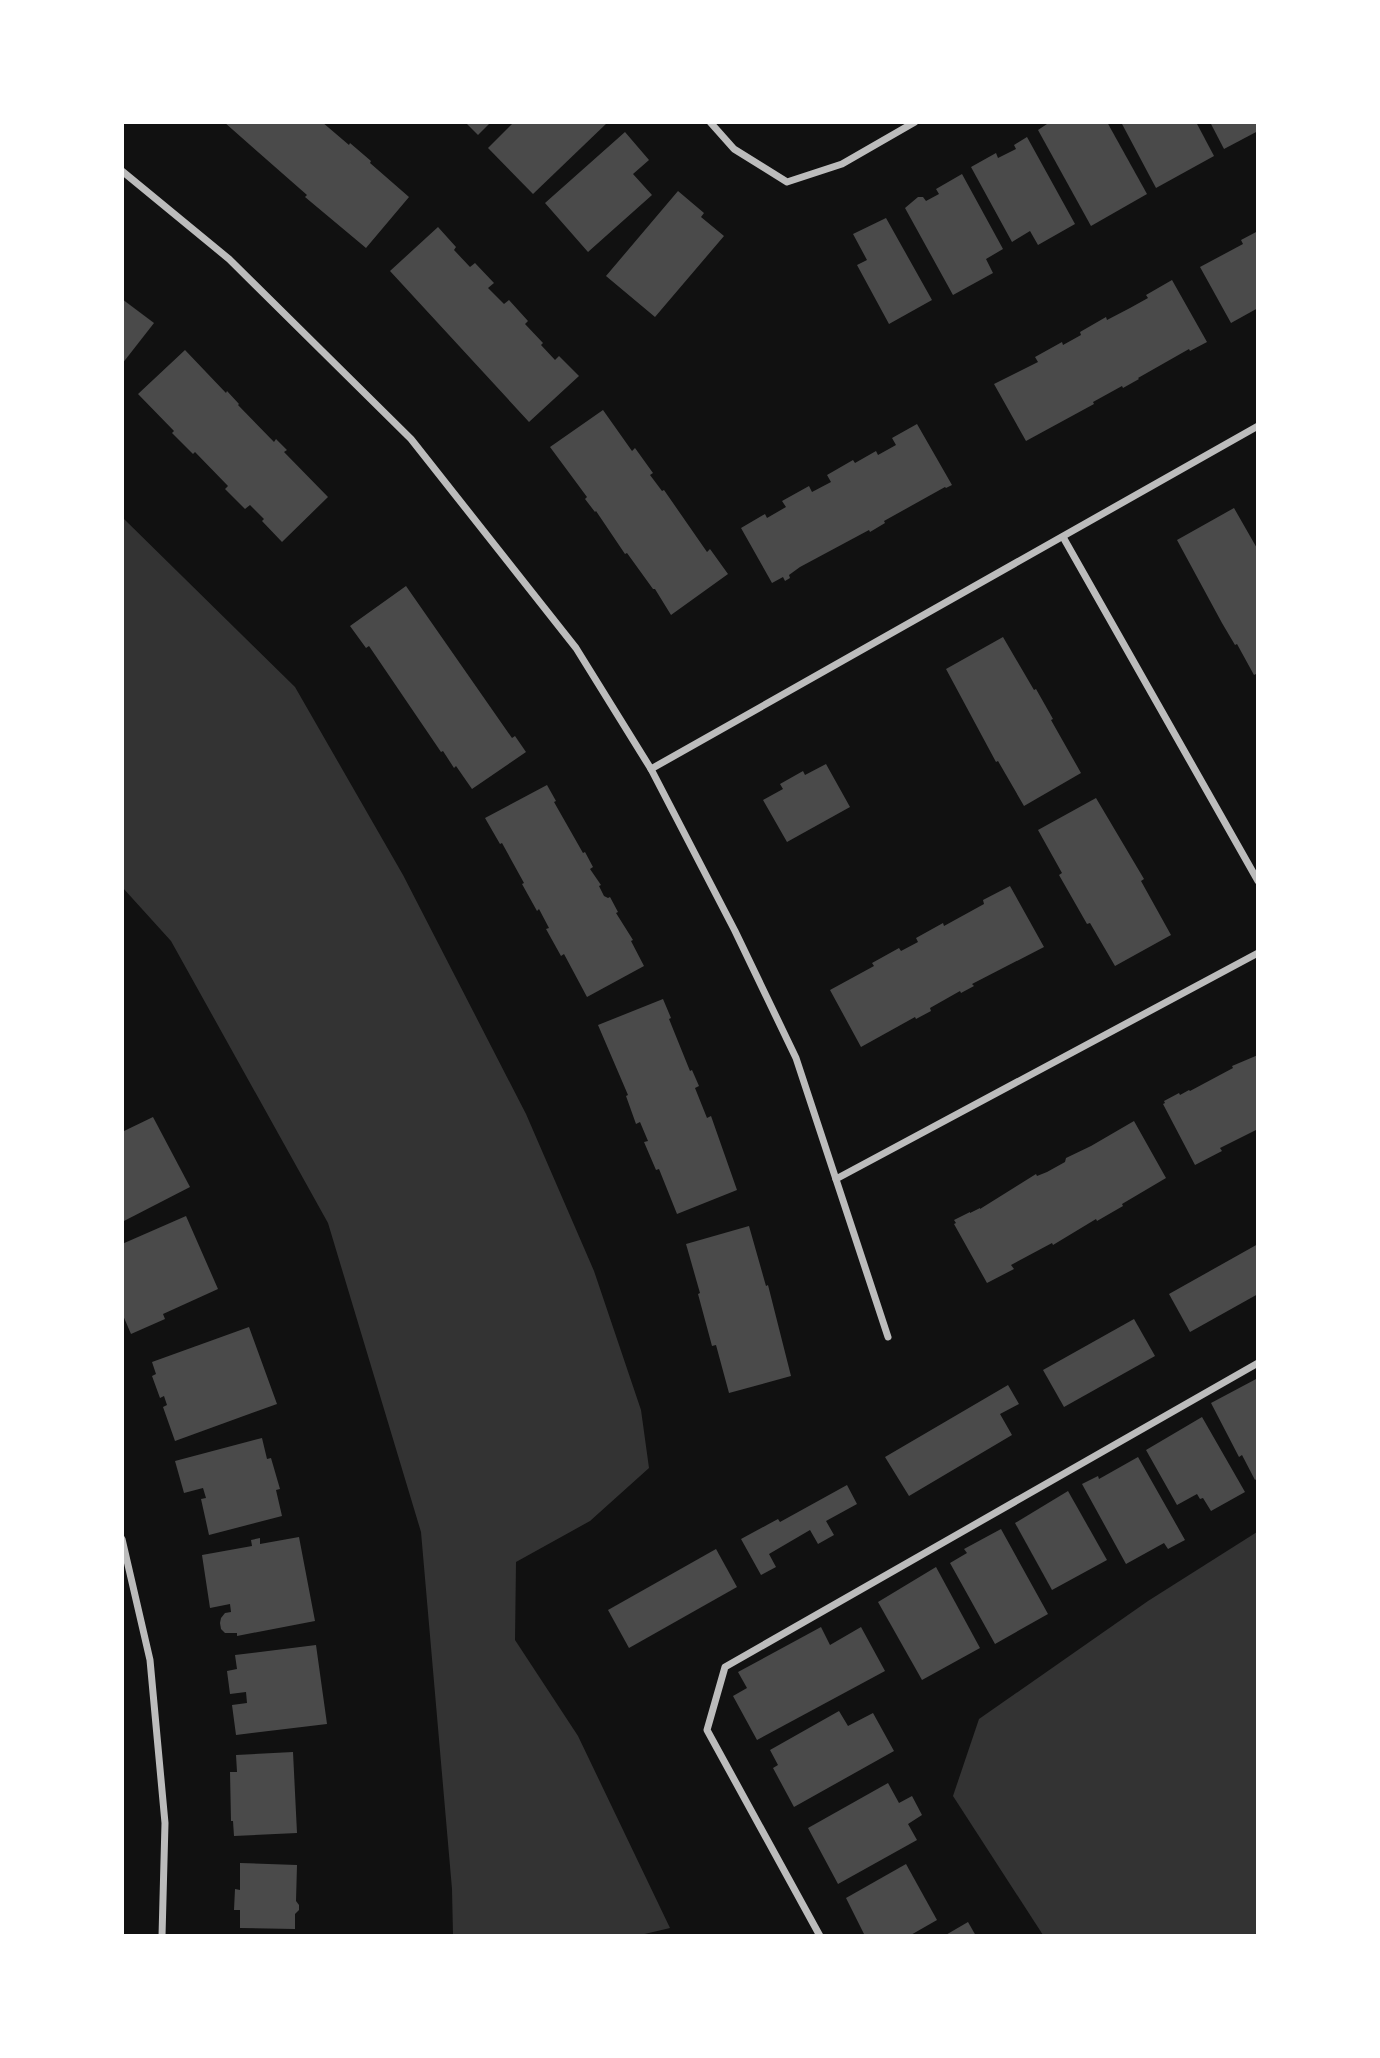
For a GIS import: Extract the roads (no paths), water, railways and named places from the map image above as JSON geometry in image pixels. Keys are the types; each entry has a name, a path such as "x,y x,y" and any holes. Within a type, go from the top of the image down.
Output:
{"street":[{"path":"710,122 734,149 787,182 842,164 915,122"},
{"path":"122,170 229,259 411,439 576,648 651,769 796,1058 887,1337"},
{"path":"651,769 1258,426"},
{"path":"1063,537 1258,881"},
{"path":"836,1179 1258,953"},
{"path":"820,1936 707,1730 725,1667 1258,1363"},
{"path":"122,1539 150,1660 166,1823 162,1936"}]}
